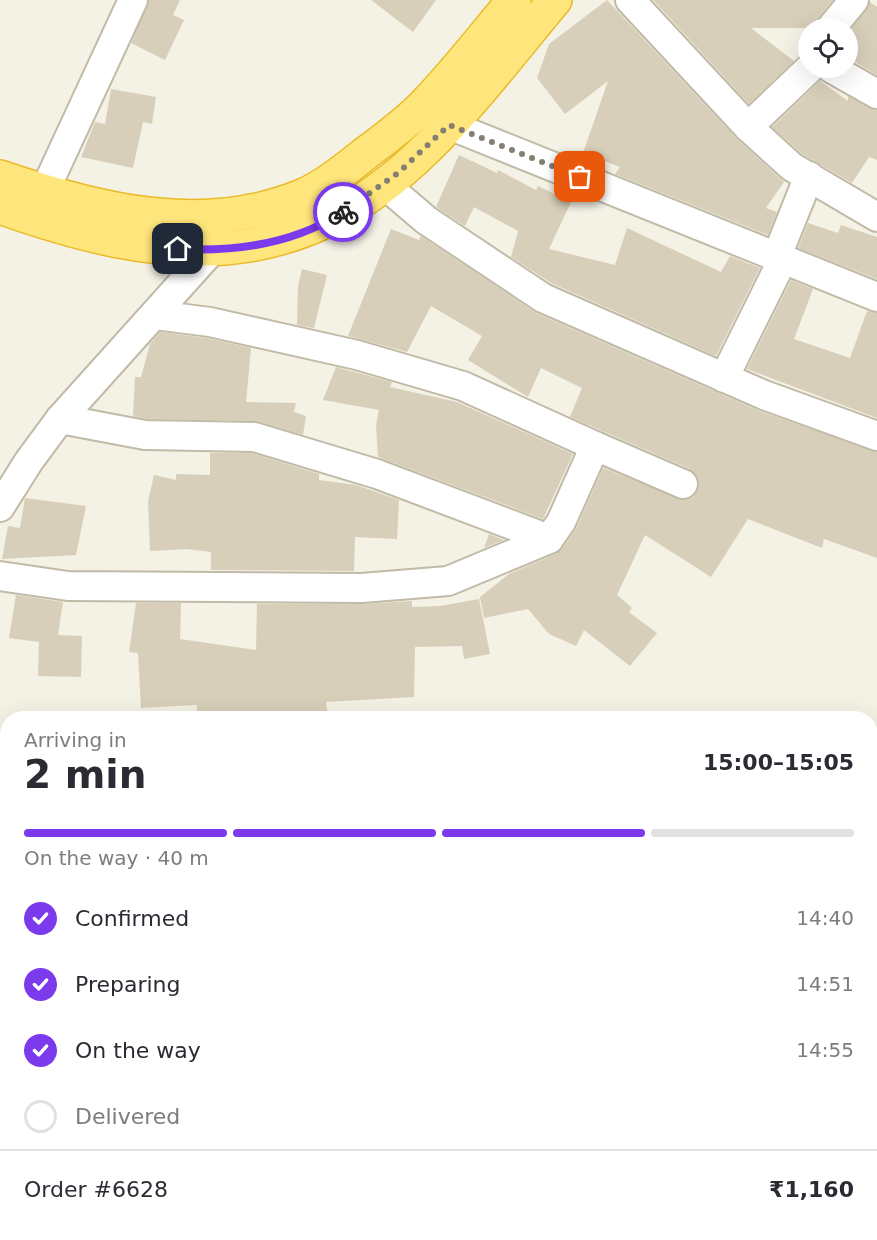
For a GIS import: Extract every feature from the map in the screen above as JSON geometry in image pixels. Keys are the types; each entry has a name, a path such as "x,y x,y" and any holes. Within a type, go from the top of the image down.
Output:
{"highway":[{"path":"0,177 90,205 174,217 241,211 303,195 356,161 425,104 514,0"},
{"path":"0,207 37,220 103,237 162,248 212,250 260,245 300,233 340,214 384,184 425,150 555,0"}],"street":[{"path":"44,192 133,0"},
{"path":"630,0 748,127 792,166 877,217"},
{"path":"839,18 854,0"},
{"path":"748,127 799,78"},
{"path":"849,78 877,94"},
{"path":"449,125 877,297"},
{"path":"724,378 780,257 809,176"},
{"path":"384,184 426,220 543,298 764,396 877,436"},
{"path":"0,507 29,460 60,419 212,250"},
{"path":"155,315 221,324 357,355 463,386 683,484"},
{"path":"60,419 145,435 254,437 377,474 549,539"},
{"path":"0,576 68,586 362,588 448,581 549,539 561,522 595,446"}],"building":[{"path":"149,0 180,0 173,15 184,20 165,60 131,43"},
{"path":"371,0 436,0 413,32"},
{"path":"607,0 736,138 784,182 766,208 777,212 768,235 615,174 620,167 583,153 608,81 565,114 537,78 549,44"},
{"path":"653,0 833,0 818,18 798,18 798,28 751,28 794,61 749,104"},
{"path":"870,2 877,7 877,75 858,64 858,19"},
{"path":"820,81 848,101 848,96 877,110 877,160 869,157 852,183 802,154 772,127"},
{"path":"111,89 156,97 152,124 143,122 133,168 81,157 95,122 105,124"},
{"path":"459,155 497,173 498,170 536,190 538,186 571,202 549,249 615,265 627,228 721,272 730,256 760,268 716,356 551,283 511,257 518,231 474,207 465,226 436,207"},
{"path":"808,223 838,233 841,225 877,237 877,279 798,248"},
{"path":"391,229 419,240 421,236 536,313 757,410 877,452 877,558 824,539 822,548 748,519 711,577 645,535 617,595 632,608 629,612 657,633 630,666 584,630 576,646 549,634 528,609 484,618 480,597 509,574 562,549 576,529 603,468 684,500 693,497 698,490 699,482 690,469 570,417 582,388 541,368 528,397 468,360 482,336 431,306 407,352 348,336"},
{"path":"302,269 327,275 314,328 297,325 298,286"},
{"path":"791,280 813,289 794,339 850,358 867,311 877,313 877,418 747,369"},
{"path":"160,332 207,338 251,348 246,402 296,403 294,412 306,416 303,435 255,421 147,419 133,416 135,377 141,377 150,344"},
{"path":"336,367 392,382 390,387 457,402 573,454 543,519 378,457 376,425 379,410 323,400"},
{"path":"210,453 251,453 319,474 319,480 356,485 399,500 397,539 355,537 354,571 211,570 211,552 187,549 150,551 148,501 154,475 176,480 176,474 210,475"},
{"path":"25,498 86,506 76,555 2,559 8,526 20,528"},
{"path":"489,534 504,540 484,548"},
{"path":"16,595 63,602 58,635 82,636 81,677 38,676 39,642 9,638"},
{"path":"479,599 490,654 464,659 462,646 415,647 414,697 326,702 327,711 196,711 197,705 141,708 138,653 129,652 136,603 181,603 180,639 256,650 257,604 362,604 412,601 412,607 440,606"}],"way so far":[{"path":"343,212 398,173 449,125 580,177"}],"route":[{"path":"178,249 212,250 260,245 300,233 343,212"}]}
